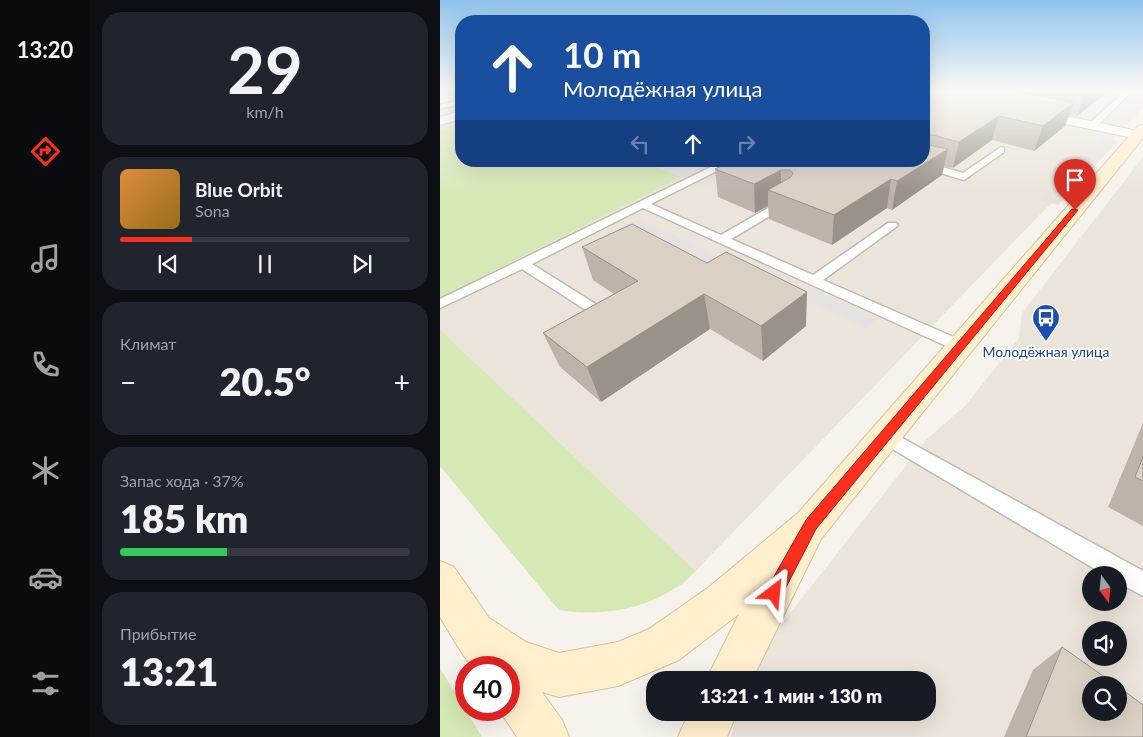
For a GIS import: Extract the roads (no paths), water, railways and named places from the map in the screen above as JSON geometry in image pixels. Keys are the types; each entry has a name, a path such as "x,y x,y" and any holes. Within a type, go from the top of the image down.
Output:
{"street":[{"path":"1090,124 1141,133"},
{"path":"473,632 515,661 559,674 618,664 664,645 723,601 811,524 1141,133"},
{"path":"733,671 751,634 811,524"},
{"path":"440,581 490,656"},
{"path":"520,700 545,737"},
{"path":"702,737 710,721"}],"lane":[{"path":"930,167 964,176 1001,150"},
{"path":"440,304 718,167"},
{"path":"721,240 786,202"},
{"path":"642,204 960,346"},
{"path":"813,281 892,225"},
{"path":"522,263 597,311"},
{"path":"886,436 1143,584"}],"place":[{"name":"Молодёжная улица","path":"1046,342"}]}
